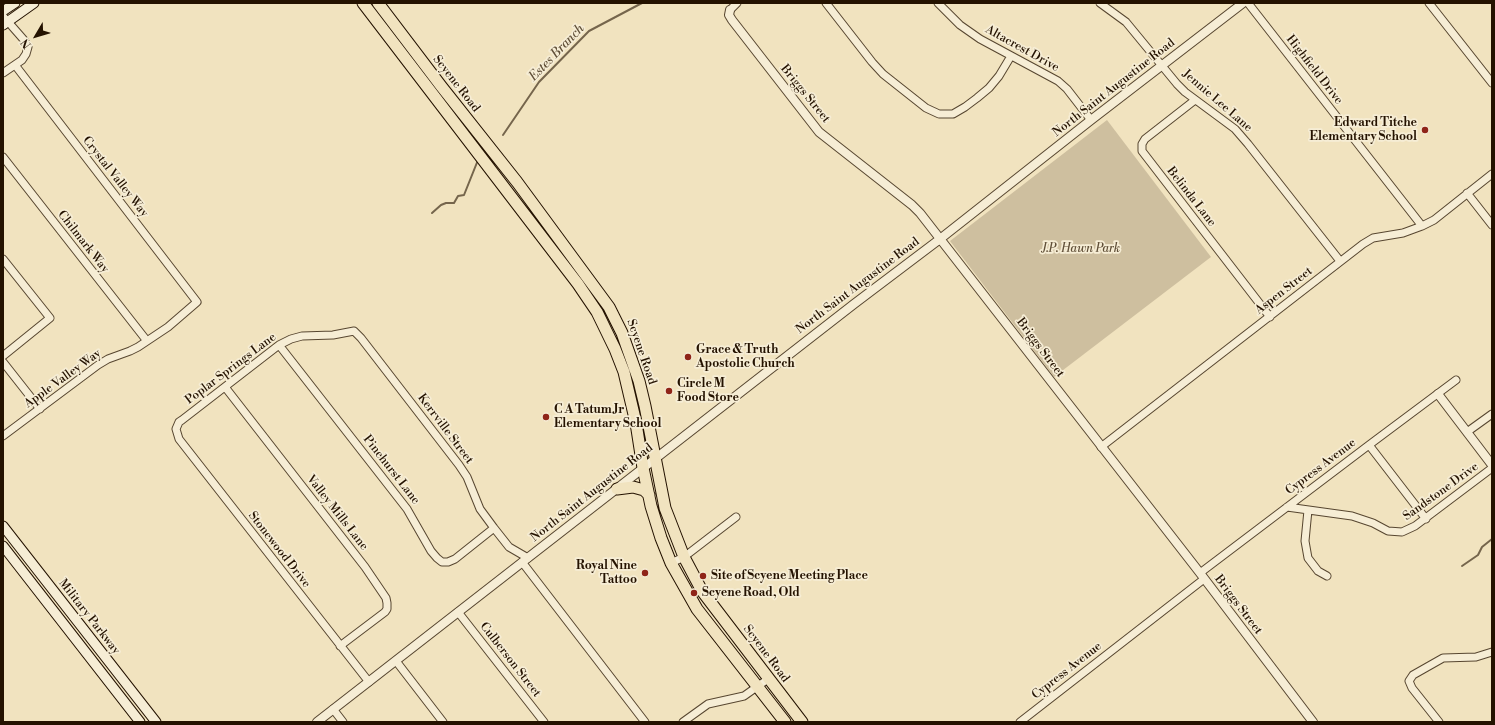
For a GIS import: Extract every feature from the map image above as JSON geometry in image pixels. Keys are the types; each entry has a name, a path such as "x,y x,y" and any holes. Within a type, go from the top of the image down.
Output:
{"main road":[{"path":"3,11 15,3"},
{"path":"5,21 34,3"},
{"name":"Scyene Road","path":"369,4 441,86 518,182 609,307 622,332 639,381 665,508 684,557 702,591 802,722"},
{"name":"Scyene Road","path":"369,4 578,284 597,312 615,349 626,379 636,422 648,495 671,563 697,609 784,722"},
{"path":"617,489 633,487 644,490 648,495"},
{"name":"Military Parkway","path":"3,526 156,722"},
{"name":"Military Parkway","path":"3,546 140,722"},
{"path":"10,555 20,548"},
{"path":"69,631 70,612"}],"street":[{"path":"730,10 737,3"},
{"path":"826,3 872,62 884,74 926,108 939,114 953,114 965,108 989,88 999,76 1010,56"},
{"name":"Altacrest Drive","path":"938,3 952,18 971,33 1010,56 1058,81 1067,89 1091,120"},
{"name":"Jennie Lee Lane","path":"1100,3 1126,22 1177,84 1195,100 1235,129 1340,261"},
{"name":"North Saint Augustine Road","path":"316,722 1243,3"},
{"name":"Highfield Drive","path":"1248,3 1422,226"},
{"path":"1429,3 1492,83"},
{"name":"Briggs Street","path":"730,10 729,15 732,20 819,132 912,205 940,239 1100,447 1202,576 1313,722"},
{"path":"3,72 15,65 26,54 28,47 24,40 5,21"},
{"name":"Crystal Valley Way","path":"15,65 197,302"},
{"name":"Belinda Lane","path":"1195,100 1145,139 1142,144 1142,152 1270,317"},
{"name":"Chilmark Way","path":"3,157 147,341"},
{"name":"Aspen Street","path":"1100,447 1363,244 1373,238 1403,232 1422,226 1434,220 1492,174"},
{"path":"1467,193 1492,225"},
{"path":"3,259 50,318 3,356"},
{"name":"Apple Valley Way","path":"3,436 98,365 108,359 130,351 147,341 168,327 197,302"},
{"name":"Poplar Springs Lane","path":"176,429 179,422 279,345 291,339 302,336 333,335 354,331"},
{"name":"Kerrville Street","path":"354,331 459,464 467,476 480,509 494,528 509,547 525,560 645,722"},
{"name":"Pinehurst Lane","path":"279,345 407,509 431,551 437,558 442,562 448,562 455,559 494,528"},
{"path":"3,362 40,409"},
{"name":"Cypress Avenue","path":"1020,722 1287,507 1456,380"},
{"name":"Valley Mills Lane","path":"225,387 365,566 386,598 387,603 384,612 340,646"},
{"path":"1438,394 1492,464"},
{"path":"1468,432 1492,414"},
{"name":"Stonewood Drive","path":"176,429 179,439 369,682"},
{"path":"1369,445 1426,519"},
{"name":"Sandstone Drive","path":"1287,507 1352,516 1394,532 1408,530 1426,519 1492,468"},
{"path":"1308,510 1305,541 1308,558 1318,571 1327,576"},
{"path":"671,563 684,557 736,517"},
{"name":"Culberson Street","path":"458,612 544,722"},
{"path":"1439,722 1412,688 1409,681 1413,675 1428,665 1443,658 1476,657 1492,652"},
{"path":"396,661 443,722"},
{"path":"682,722 714,701 740,697 748,694 768,679"},
{"path":"333,709 343,722"}],"green space":[{"name":"J.P. Hawn Park","path":"1107,120 1211,257 1054,377 950,241"}],"waterway":[{"name":"Estes Branch","path":"503,135 539,82 589,31 642,3"},
{"name":"Estes Branch","path":"432,213 441,205 446,203 454,203 458,196 464,195 478,160"},
{"path":"1462,566 1478,555 1482,547 1492,539"}],"place":[{"name":"Edward Titche Elementary School","path":"1425,130"},
{"name":"Grace & Truth Apostolic Church","path":"688,357"},
{"name":"Circle M Food Store","path":"669,391"},
{"name":"C A Tatum Jr Elementary School","path":"546,417"},
{"name":"Royal Nine Tattoo","path":"645,573"},
{"name":"Site of Scyene Meeting Place","path":"703,576"},
{"name":"Scyene Road, Old","path":"694,593"}]}
